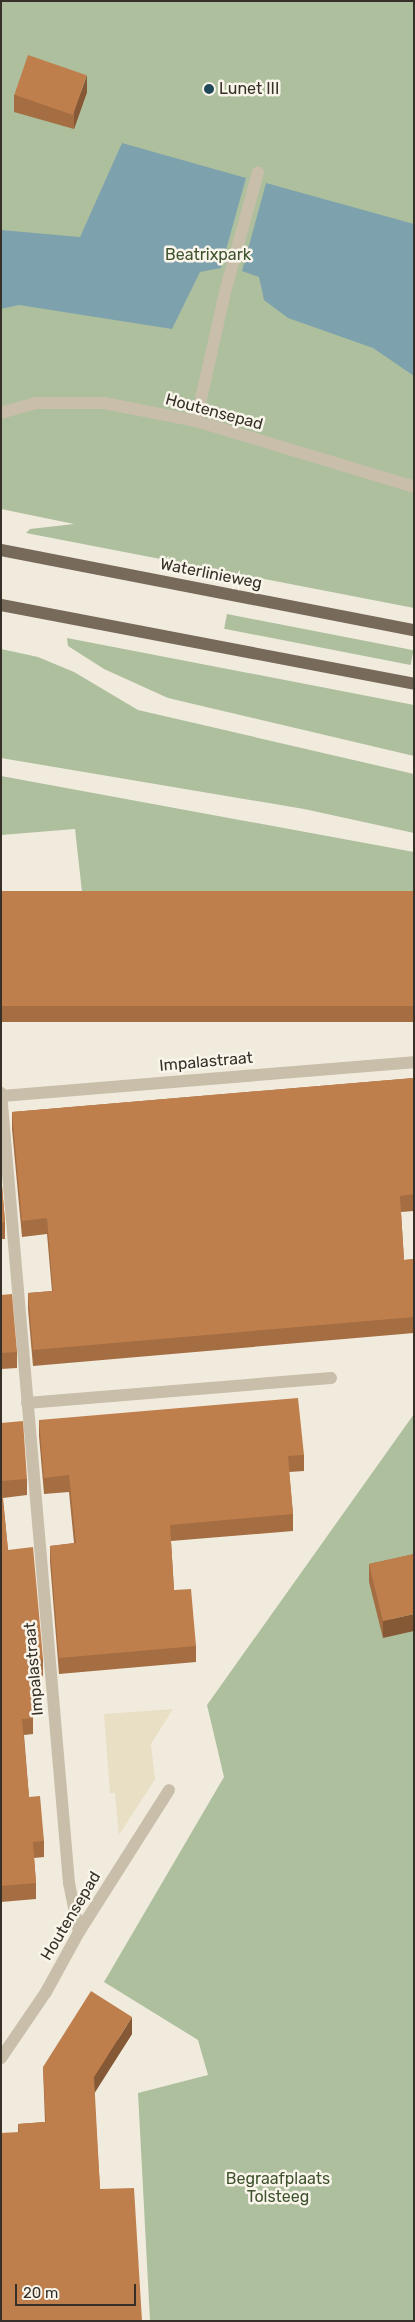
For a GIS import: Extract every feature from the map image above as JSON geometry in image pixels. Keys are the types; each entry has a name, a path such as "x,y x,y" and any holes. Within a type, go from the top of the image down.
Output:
{"main road":[{"name":"Waterlinieweg","path":"1,550 414,630"},
{"path":"7,606 414,684"}],"street":[{"path":"196,421 225,292 258,172"},
{"name":"Houtensepad","path":"1,413 35,403 104,403 196,421 414,487"},
{"name":"Impalastraat","path":"79,1932 69,1883 1,1094 414,1062"},
{"path":"27,1403 331,1378"},
{"name":"Houtensepad","path":"1,2058 46,1992 79,1932 169,1790"}],"green space":[{"name":"Beatrixpark","path":"1,1 414,1 414,608 26,533 30,529 74,524 1,509"},
{"path":"227,614 414,650 411,665 224,629"},
{"path":"67,638 414,705 414,756 168,698 104,669 68,646"},
{"path":"1,649 38,657 74,672 138,710 414,774 414,833 304,809 1,758"},
{"path":"1,776 414,852 414,896 86,928 75,829 1,835"},
{"name":"Begraafplaats Tolsteeg","path":"414,1414 414,2321 150,2321 138,2093 208,2075 198,2040 104,1982 224,1777 207,1705"}],"shaded area":[{"path":"173,1709 151,1744 155,1779 119,1835 115,1793 110,1793 104,1714"}],"water":[{"path":"122,143 246,178 221,268 200,272 172,329 19,305 1,309 1,230 80,237"},
{"path":"266,183 414,224 414,376 373,348 288,318 264,300 259,277 242,271"}],"building":[{"path":"28,55 87,75 73,115 14,95"},
{"path":"1,891 414,891 414,1006 1,1006"},
{"path":"414,1078 414,1194 400,1196 404,1260 414,1259 414,1317 33,1350 28,1293 53,1291 47,1218 22,1221 12,1112"},
{"path":"1,1174 5,1222 1,1223"},
{"path":"12,1294 17,1352 1,1353 1,1295"},
{"path":"298,1398 304,1455 288,1456 293,1514 170,1525 174,1590 191,1589 196,1646 59,1658 50,1546 76,1543 69,1475 44,1478 39,1420"},
{"path":"23,1421 27,1479 1,1481 1,1423"},
{"path":"1,1481 8,1550 33,1547 43,1659 29,1660 33,1718 22,1719 29,1797 40,1796 44,1841 33,1842 36,1883 1,1886"},
{"path":"414,1554 414,1614 383,1621 369,1564"},
{"path":"91,1991 132,2017 94,2077 100,2189 134,2188 142,2321 1,2321 1,2133 19,2132 18,2124 46,2122 43,2067"}],"place":[{"name":"Lunet III","path":"209,89"}]}
